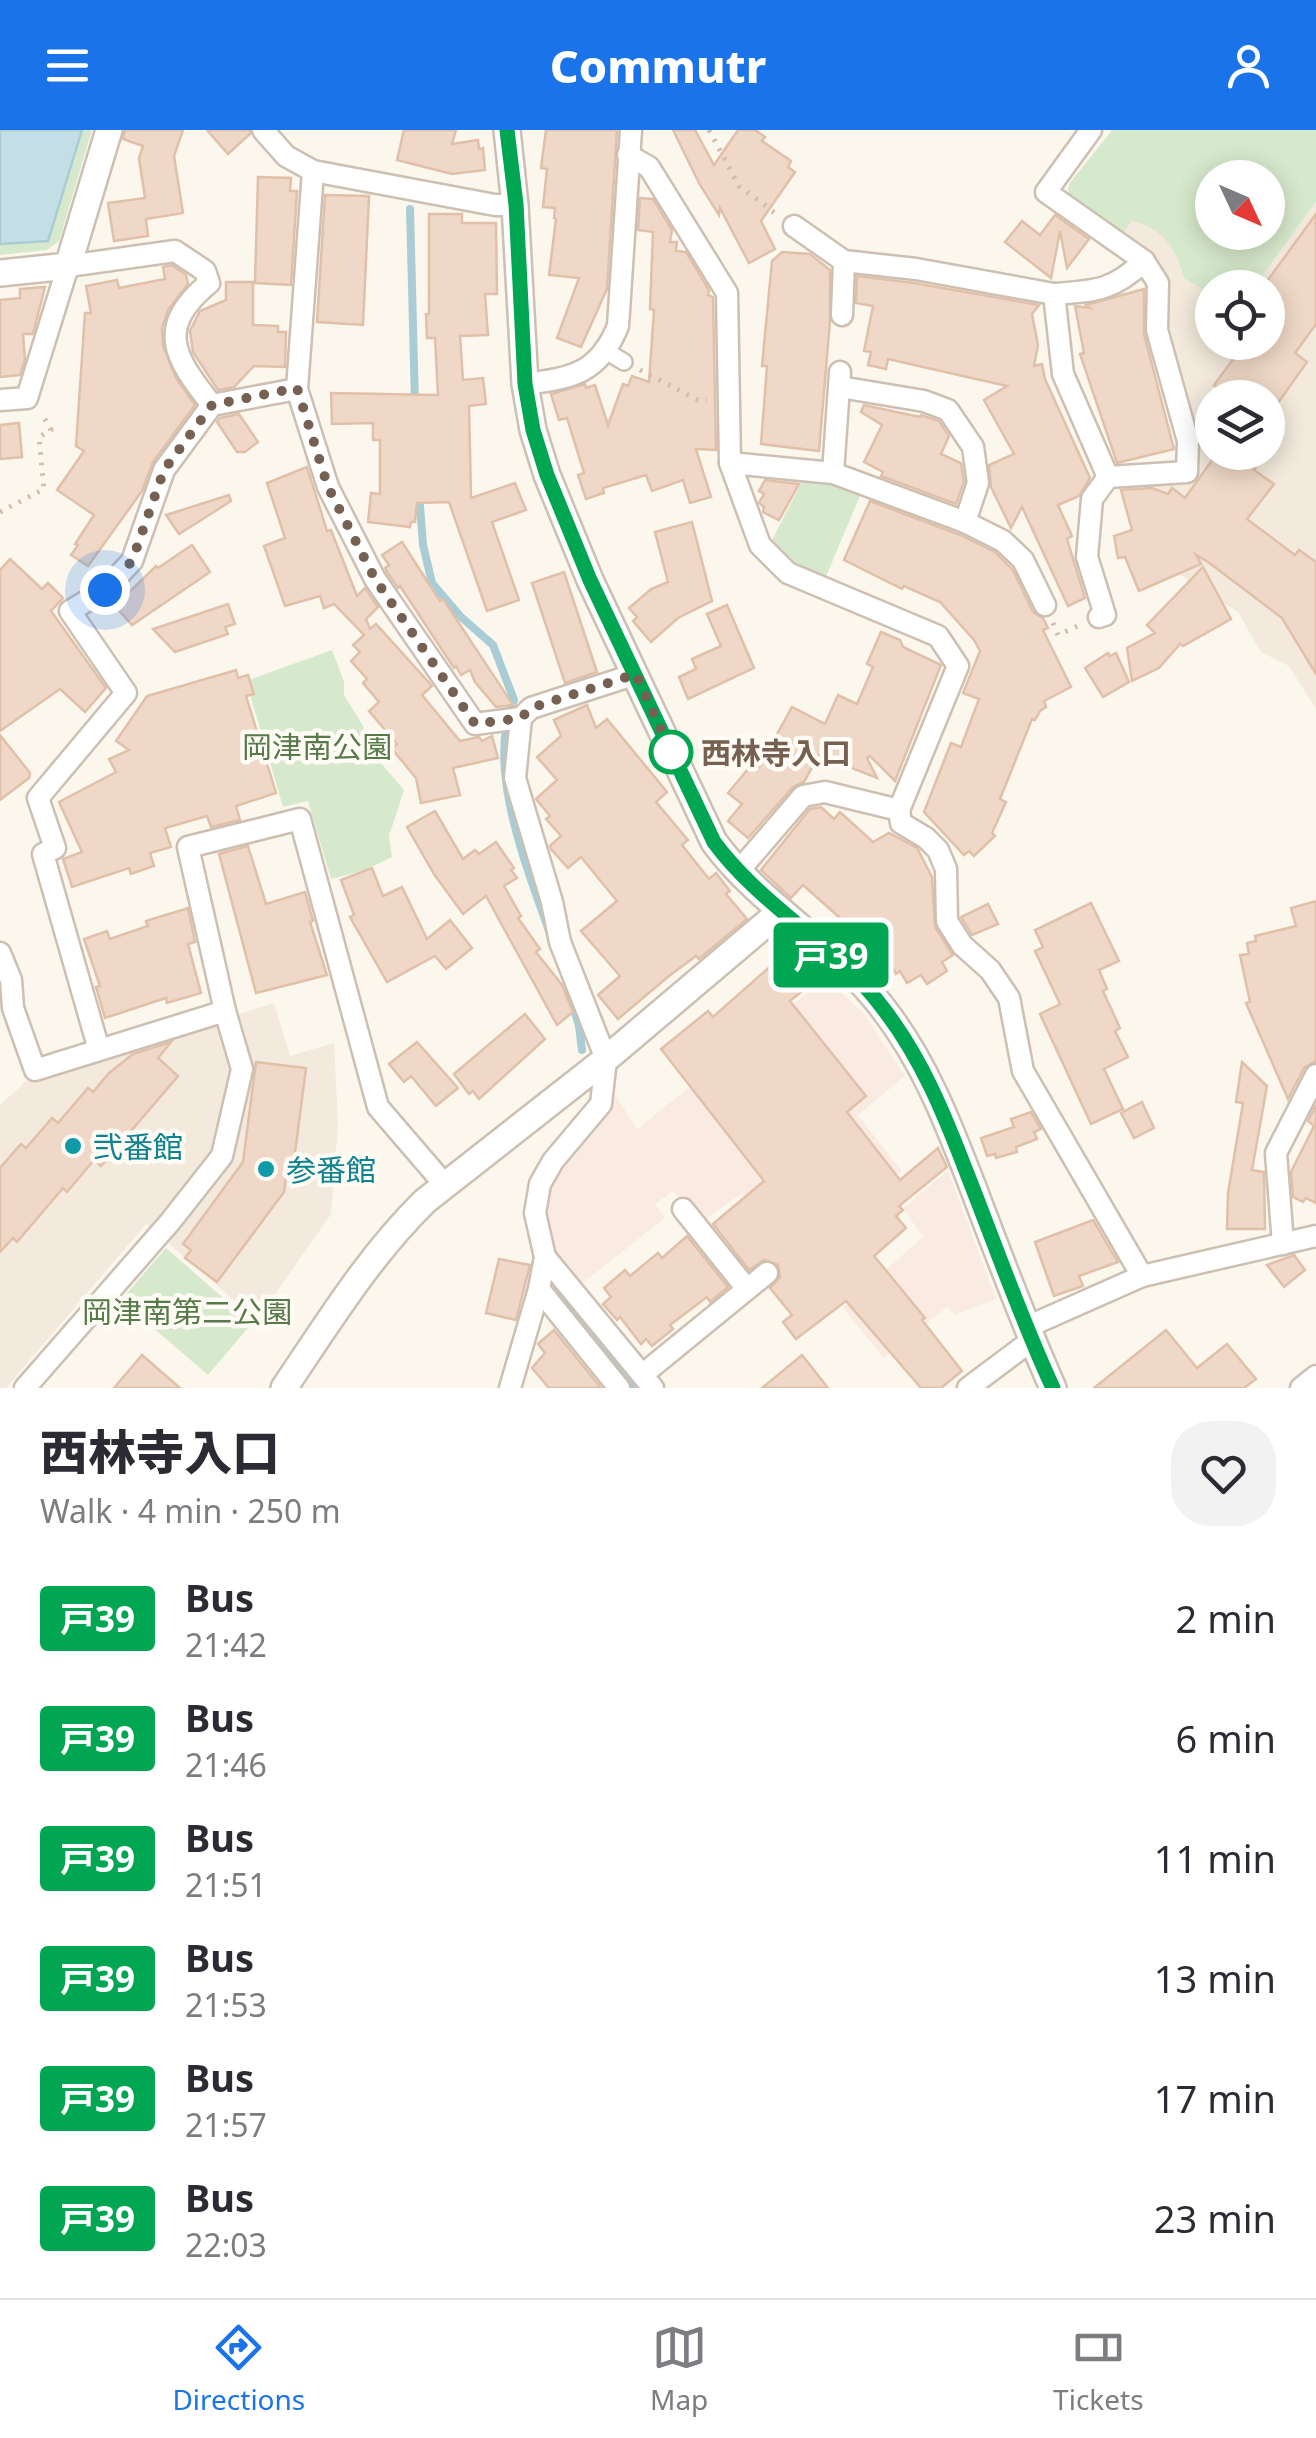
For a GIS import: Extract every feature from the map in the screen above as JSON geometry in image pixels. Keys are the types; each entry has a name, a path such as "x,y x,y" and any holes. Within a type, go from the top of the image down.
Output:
{"street":[{"path":"0,400 26,398 109,130"},
{"path":"263,130 286,156 313,171 494,205 516,204"},
{"path":"508,130 516,204 525,384 533,430 590,580 714,842 737,873 850,971 880,1004 915,1053 941,1105 1053,1388"},
{"path":"525,384 544,382 615,356 631,130"},
{"path":"1092,130 1046,192 1144,261 1158,283 1157,330 1188,441 1187,472 1108,478 1092,499 1088,557 1106,614 1099,616"},
{"path":"628,155 649,167 727,293 721,401 730,463 760,545 788,573 938,636 958,666 899,810 901,823 938,850 946,869 947,921 962,946 990,970 1009,998 1023,1070 1142,1276"},
{"path":"313,171 297,388 328,487 386,594 475,724 521,718 531,708 636,674"},
{"path":"794,226 844,260 1054,294 1099,291 1123,281 1144,261"},
{"path":"0,272 176,251 204,271 209,283 187,301 173,329 178,350 194,382 212,405"},
{"path":"842,314 844,260"},
{"path":"1054,294 1064,374 1108,478"},
{"path":"832,473 840,379 924,401 948,410 973,447 978,483 964,522"},
{"path":"99,1050 43,854 55,848 38,798 126,693 70,611 105,590 132,561 164,470 212,405 297,388"},
{"path":"730,463 832,473 964,522 1003,541 1023,560 1045,605"},
{"path":"510,1388 540,1290 545,1257 535,1214 540,1184 553,1161 601,1104 606,1060 560,942 552,902 514,778 521,718"},
{"path":"737,873 802,796 825,792 899,810"},
{"path":"25,1388 170,1222 222,1156 242,1069 188,847 300,819 378,1107 444,1185"},
{"path":"284,1388 354,1283 398,1228 444,1185 606,1060 781,912"},
{"path":"0,953 35,1070 226,1012"},
{"path":"1283,1244 1276,1153 1316,1076"},
{"path":"682,1210 747,1289"},
{"path":"968,1388 1029,1334 1142,1276 1316,1236"},
{"path":"545,1257 648,1382 767,1272"},
{"path":"540,1290 618,1388"},
{"path":"1301,1388 1316,1376"}],"path":[{"path":"709,130 738,186 762,204"},
{"path":"615,356 698,400 721,401"},
{"path":"0,512 44,489 39,438 51,430 39,407 26,398"},
{"path":"1045,605 1058,635 1099,616"}],"shaded area":[{"path":"1316,202 1316,709 1289,666 1261,652 1238,612 1142,550 1155,478 1193,480 1193,433 1167,329 1168,293 1155,261 1122,235 1132,221 1151,225 1177,250 1184,278 1195,285 1195,360 1285,360 1285,270 1266,270 1285,250"},
{"path":"826,978 863,1013 905,1076 858,1115 902,1172 794,1257 742,1193 699,1224 673,1191 655,1204 665,1218 580,1285 551,1251 541,1212 549,1183 567,1156 616,1096 637,1129"},
{"path":"274,1003 290,1056 334,1043 338,1125 331,1214 257,1320 146,1224 6,1388 0,1388 0,1105 25,1082"},
{"path":"948,1171 996,1299 955,1315 947,1307 884,1358 843,1308 923,1237 903,1208"}],"green space":[{"path":"0,130 92,130 59,241 47,250 0,255"},
{"path":"1112,130 1316,130 1316,202 1285,244 1285,160 1195,160 1195,250 1281,250 1266,270 1195,270 1195,285 1184,278 1177,257 1160,234 1132,221 1122,235 1068,193 1069,184"},
{"path":"803,480 830,481 862,491 825,579 793,569 771,542"},
{"name":"岡津南公園","path":"332,650 344,682 344,695 362,724 374,755 404,790 389,836 392,857 363,871 331,879 308,801 283,807 246,681"},
{"name":"岡津南第二公園","path":"166,1248 252,1323 208,1375 121,1300"}],"water":[{"path":"0,130 82,130 48,241 0,244"}],"building":[{"path":"125,130 183,130 174,156 183,213 146,219 148,236 114,241 108,203 145,198 139,158 143,146 123,139"},
{"path":"207,130 250,130 250,134 228,154"},
{"path":"404,130 456,130 452,144 478,140 479,149 483,148 485,170 452,174 397,160"},
{"path":"546,130 617,130 607,289 581,347 557,338 579,278 549,275 556,219 555,208 543,207 547,169 541,168"},
{"path":"673,130 695,130 714,165 738,130 755,130 765,137 762,141 791,161 788,167 795,172 761,221 775,249 749,263 720,208 719,215 700,185"},
{"path":"258,177 291,178 290,191 297,191 291,285 255,283"},
{"path":"325,195 369,196 363,325 317,322"},
{"path":"640,198 653,199 672,230 670,242 677,242 676,251 686,252 709,290 708,295 713,297 716,450 696,449 711,497 690,503 683,480 652,491 646,475 603,488 604,493 586,499 578,475 584,473 567,418 559,420 551,394 595,385 608,425 623,384 628,386 632,376 649,382 654,310 650,309 653,232 638,230"},
{"path":"429,214 462,214 462,223 496,223 497,294 485,294 488,335 460,336 463,380 483,378 486,404 469,406 471,498 515,483 526,510 492,522 519,600 487,611 449,502 417,503 415,522 410,527 368,522 371,493 380,494 380,440 373,440 373,423 332,424 331,393 438,395 435,338 427,338"},
{"path":"1316,214 1316,324 1295,353 1307,362 1285,393 1285,380 1218,380 1233,360 1285,360 1285,270 1275,270"},
{"path":"1055,215 1089,239 1067,268 1060,231 1051,278 1005,242 1022,221 1040,235"},
{"path":"782,252 810,254 830,270 830,321 819,451 761,444 767,366 762,366 772,261"},
{"path":"172,265 186,275 188,284 168,310 162,328 163,346 176,378 195,405 153,462 142,491 88,566 71,555 94,515 57,490 84,451 76,446 85,313 91,313 86,286 117,280 119,288 165,279 163,267"},
{"path":"857,276 1039,305 1032,314 1038,345 1034,366 1042,364 1045,379 1090,478 1079,496 1058,505 1072,536 1067,539 1085,598 1068,606 1022,507 1011,528 991,487 989,465 1014,454 984,400 1007,386 888,359 886,369 868,365 871,352 864,351 873,306 856,303"},
{"path":"226,282 253,282 253,325 278,326 278,332 286,332 285,367 254,366 234,387 218,390 193,352 190,331 200,311 226,300"},
{"path":"45,287 33,334 23,334 25,360 20,375 0,377 0,300 20,298 20,289"},
{"path":"1144,289 1144,334 1174,449 1117,463 1080,354 1084,353 1075,306 1090,308 1086,305"},
{"path":"864,405 939,421 949,436 941,454 961,463 964,482 956,504 881,476 883,472 864,462 882,425 861,412"},
{"path":"239,414 258,442 245,452 237,452 217,422"},
{"path":"19,423 22,457 0,459 0,425"},
{"path":"307,467 327,531 331,530 357,596 365,588 378,607 366,619 370,629 376,624 432,686 422,695 460,741 479,737 482,741 492,736 498,758 453,768 460,795 421,803 416,778 392,749 397,744 369,711 379,702 363,683 367,679 351,661 360,652 353,645 364,635 334,604 324,608 320,596 285,606 264,546 285,538 267,483"},
{"path":"1205,470 1254,470 1274,484 1247,519 1295,555 1299,550 1316,562 1316,674 1282,618 1196,555 1201,564 1139,591 1125,557 1118,558 1114,536 1132,530 1121,490 1152,488 1168,494 1172,488 1185,498"},
{"path":"765,480 799,484 779,520 763,512 759,503 764,494 759,491"},
{"path":"229,495 231,501 179,534 166,515"},
{"path":"870,501 995,552 1013,570 1033,612 1043,618 1048,628 1043,630 1071,687 1044,701 1046,707 1032,719 1000,799 1006,802 992,833 995,836 974,856 969,851 964,855 924,812 951,743 961,747 979,699 963,693 980,651 940,602 904,586 902,589 844,560"},
{"path":"692,522 712,601 678,618 651,642 633,621 637,617 629,608 651,589 668,582 655,532"},
{"path":"402,542 513,705 496,707 470,670 461,675 454,668 387,572 385,568 389,565 382,555"},
{"path":"192,545 210,572 132,625 115,606 156,566"},
{"path":"10,559 42,589 48,583 63,598 51,611 106,688 85,712 60,689 0,731 0,570"},
{"path":"1203,567 1231,619 1183,646 1180,644 1159,668 1132,681 1127,648 1155,633 1147,625"},
{"path":"564,572 597,672 565,683 532,583"},
{"path":"228,604 235,624 225,627 228,634 175,652 153,629"},
{"path":"727,605 754,668 688,699 679,677 696,669 692,659 721,646 707,614"},
{"path":"881,632 941,665 895,781 870,756 867,758 877,778 819,755 804,782 793,787 748,838 728,821 742,804 728,793 754,762 759,767 792,707 825,724 838,695 857,704 873,667 867,664"},
{"path":"1108,653 1116,653 1129,682 1103,697 1085,668"},
{"path":"236,670 238,678 248,675 254,694 246,696 276,793 236,806 240,820 211,827 207,816 165,828 171,847 150,853 154,866 131,874 129,868 72,887 63,859 82,852 59,802 116,772 109,759 129,750 116,741 147,696"},
{"path":"587,705 596,728 607,719 667,792 656,802 688,840 682,845 709,879 716,873 730,891 726,894 747,919 618,1019 598,995 620,976 581,931 617,901 581,857 568,868 551,849 561,836 536,799 557,780 537,757 561,736 554,720"},
{"path":"0,735 30,773 29,778 0,800"},
{"path":"821,807 834,819 840,812 873,842 889,833 917,848 932,877 935,927 953,955 942,962 947,971 927,984 921,975 907,983 900,971 896,974 875,935 867,942 803,885 791,898 761,870 810,809"},
{"path":"435,811 463,859 496,842 514,868 511,870 517,878 504,886 521,916 518,918 540,949 536,952 562,985 573,1012 557,1025 486,896 463,914 407,827"},
{"path":"248,846 266,904 305,892 327,975 256,993 219,854"},
{"path":"372,868 383,896 402,887 427,939 450,920 472,948 446,969 435,956 387,982 350,917 354,915 341,880"},
{"path":"1316,901 1316,1061 1304,1068 1288,1099 1246,1003 1250,1002 1240,955 1249,954 1247,943 1256,941 1255,936 1296,926 1291,908"},
{"path":"1091,903 1119,961 1099,970 1107,989 1103,991 1120,1028 1115,1031 1128,1057 1104,1069 1123,1109 1091,1124 1040,1014 1060,1004 1035,951 1043,947 1035,930"},
{"path":"988,904 998,924 972,935 961,917"},
{"path":"188,908 195,942 188,944 201,993 167,1003 166,998 105,1018 96,987 100,986 84,939 107,931 110,939 148,926 146,921"},
{"path":"804,951 826,972 790,1001 866,1096 847,1112 900,1180 938,1148 947,1167 899,1206 903,1210 896,1216 906,1228 874,1256 962,1371 941,1388 921,1388 846,1301 796,1339 783,1322 792,1315 770,1288 780,1277 778,1265 764,1260 749,1270 713,1224 764,1181 661,1049 708,1011 713,1017 773,964 776,968 783,961 787,965"},
{"path":"525,1014 545,1039 479,1099 473,1091 469,1094 454,1074"},
{"name":"弐番館","path":"171,1042 158,1058 178,1076 101,1166 94,1160 67,1192 63,1188 17,1242 13,1238 0,1252 0,1168 21,1144 26,1148 52,1118 58,1123 88,1088 93,1092 133,1054"},
{"path":"417,1042 458,1088 436,1106 411,1076 404,1082 389,1064"},
{"name":"参番館","path":"256,1062 306,1068 292,1176 286,1176 284,1192 217,1282 185,1258 191,1250 183,1244 243,1162"},
{"path":"1242,1062 1267,1086 1252,1170 1264,1172 1265,1229 1227,1229 1228,1193 1243,1103 1236,1102"},
{"path":"1142,1102 1154,1128 1134,1138 1121,1113"},
{"path":"1316,1105 1316,1203 1293,1197 1291,1172 1314,1126 1308,1121"},
{"path":"1031,1112 1041,1129 1034,1132 1037,1139 1016,1147 1017,1152 996,1158 995,1154 987,1156 981,1138 1014,1127 1011,1119"},
{"path":"1093,1220 1118,1262 1079,1276 1083,1286 1054,1296 1035,1242"},
{"path":"687,1236 728,1287 710,1302 707,1297 670,1325 673,1329 652,1346 646,1339 641,1344 620,1317 617,1320 603,1304 611,1297 604,1288 625,1270 630,1276 658,1253 662,1258"},
{"path":"1294,1255 1305,1270 1284,1287 1267,1265"},
{"path":"499,1259 530,1265 516,1320 486,1313"},
{"path":"554,1330 601,1388 549,1388 532,1368 545,1353 538,1344"},
{"path":"1166,1330 1197,1368 1227,1344 1256,1379 1244,1388 1094,1388"},
{"path":"142,1355 180,1388 114,1388"},
{"path":"802,1355 828,1388 762,1388"}],"waterway":[{"path":"410,209 415,404"},
{"path":"419,493 423,545 432,583 461,617 493,645 514,700 506,726 507,785 512,816 549,931"},
{"path":"569,992 582,1050"},
{"path":"557,1290 632,1388"}],"bus line":[{"name":"戸39","path":"507,130 516,204 525,384 533,430 590,580 714,842 737,873 850,971 880,1004 915,1053 941,1105 1053,1388"}],"place":[{"name":"西林寺入口","path":"671,752"},
{"name":"弐番館","path":"73,1146"},
{"name":"参番館","path":"266,1169"}],"route":[{"path":"105,590 132,561 164,470 212,405 297,388 328,487 375,579 475,724 521,718 531,708 636,674 671,752"}]}
